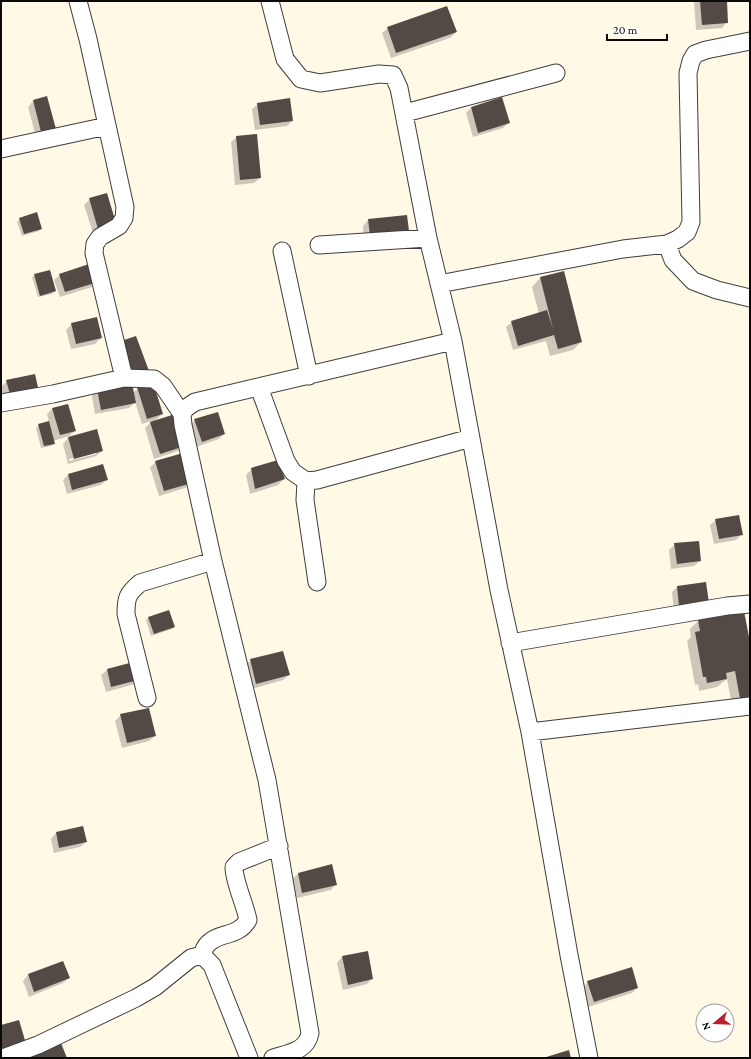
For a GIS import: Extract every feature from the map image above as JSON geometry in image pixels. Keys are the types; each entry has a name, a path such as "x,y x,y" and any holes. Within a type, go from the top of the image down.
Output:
{"street":[{"path":"78,1 88,39 125,207 124,218 119,226 100,237 95,244 94,253 124,378"},
{"path":"270,1 285,59 301,79 320,83 378,74 393,75 399,88 428,238 453,341 499,590 530,732 589,1058"},
{"path":"439,284 623,249 667,244 687,232 690,222 688,73 691,61 695,54 706,50 750,41"},
{"path":"405,113 556,73"},
{"path":"1,149 107,126"},
{"path":"319,245 428,238"},
{"path":"667,244 673,260 693,281 717,290 750,298"},
{"path":"282,251 309,376"},
{"path":"182,414 186,408 195,402 453,341"},
{"path":"1,403 53,394 124,378 154,379 163,386 182,414 183,425 213,561 267,780 310,1033 309,1039 302,1048 273,1058"},
{"path":"259,387 286,461 293,472 306,481 317,480 471,438"},
{"path":"306,481 305,500 316,582"},
{"path":"147,698 126,614 126,600 130,591 140,583 213,561"},
{"path":"510,643 727,606 750,604"},
{"path":"530,732 750,706"},
{"path":"202,956 205,947 211,941 238,930 245,925 248,920 234,873 234,867 239,862 279,846"},
{"path":"3,1058 38,1045 136,998 155,987 191,958 202,956"},
{"path":"202,956 212,965 249,1058"}],"building":[{"path":"700,1 727,1 728,23 702,25"},
{"path":"447,6 457,32 396,53 387,27"},
{"path":"47,96 56,129 41,132 33,100"},
{"path":"502,97 510,123 478,133 471,107"},
{"path":"290,98 293,121 260,125 257,103"},
{"path":"257,134 261,178 240,180 236,136"},
{"path":"107,193 116,223 98,229 89,198"},
{"path":"37,212 42,229 24,234 19,218"},
{"path":"407,215 409,231 370,236 368,219"},
{"path":"92,263 98,282 65,292 59,274"},
{"path":"50,270 56,291 40,296 34,274"},
{"path":"564,271 582,342 558,349 554,335 518,346 511,321 547,310 553,329 540,277"},
{"path":"97,317 102,338 76,344 71,323"},
{"path":"136,336 149,371 134,376 121,341"},
{"path":"35,374 39,392 11,398 6,380"},
{"path":"153,382 163,414 147,419 137,387"},
{"path":"132,383 136,403 101,410 97,389"},
{"path":"68,404 76,431 60,435 52,408"},
{"path":"218,412 225,434 202,442 194,419"},
{"path":"175,414 185,446 160,454 150,422"},
{"path":"49,421 55,444 44,446 38,424"},
{"path":"97,429 103,451 74,459 68,437"},
{"path":"183,453 192,483 164,491 155,461"},
{"path":"278,460 285,479 255,489 251,468"},
{"path":"103,464 108,480 72,490 68,474"},
{"path":"739,515 743,535 719,539 715,519"},
{"path":"699,541 701,561 677,564 674,543"},
{"path":"706,582 709,603 679,606 677,586"},
{"path":"169,610 175,627 154,634 148,617"},
{"path":"744,611 750,642 750,702 741,704 735,671 726,673 727,679 707,683 706,677 703,677 695,632 700,631 698,620"},
{"path":"283,651 290,675 256,684 250,659"},
{"path":"137,661 142,679 111,687 107,669"},
{"path":"149,708 156,736 127,743 120,714"},
{"path":"83,826 87,842 59,848 56,832"},
{"path":"332,864 337,885 302,893 298,873"},
{"path":"368,951 373,979 348,985 342,956"},
{"path":"63,961 70,978 34,992 28,974"},
{"path":"632,967 638,988 594,1002 587,981"},
{"path":"19,1020 27,1047 1,1055 1,1025"},
{"path":"61,1043 67,1058 22,1058"},
{"path":"569,1050 571,1058 543,1058"}]}
